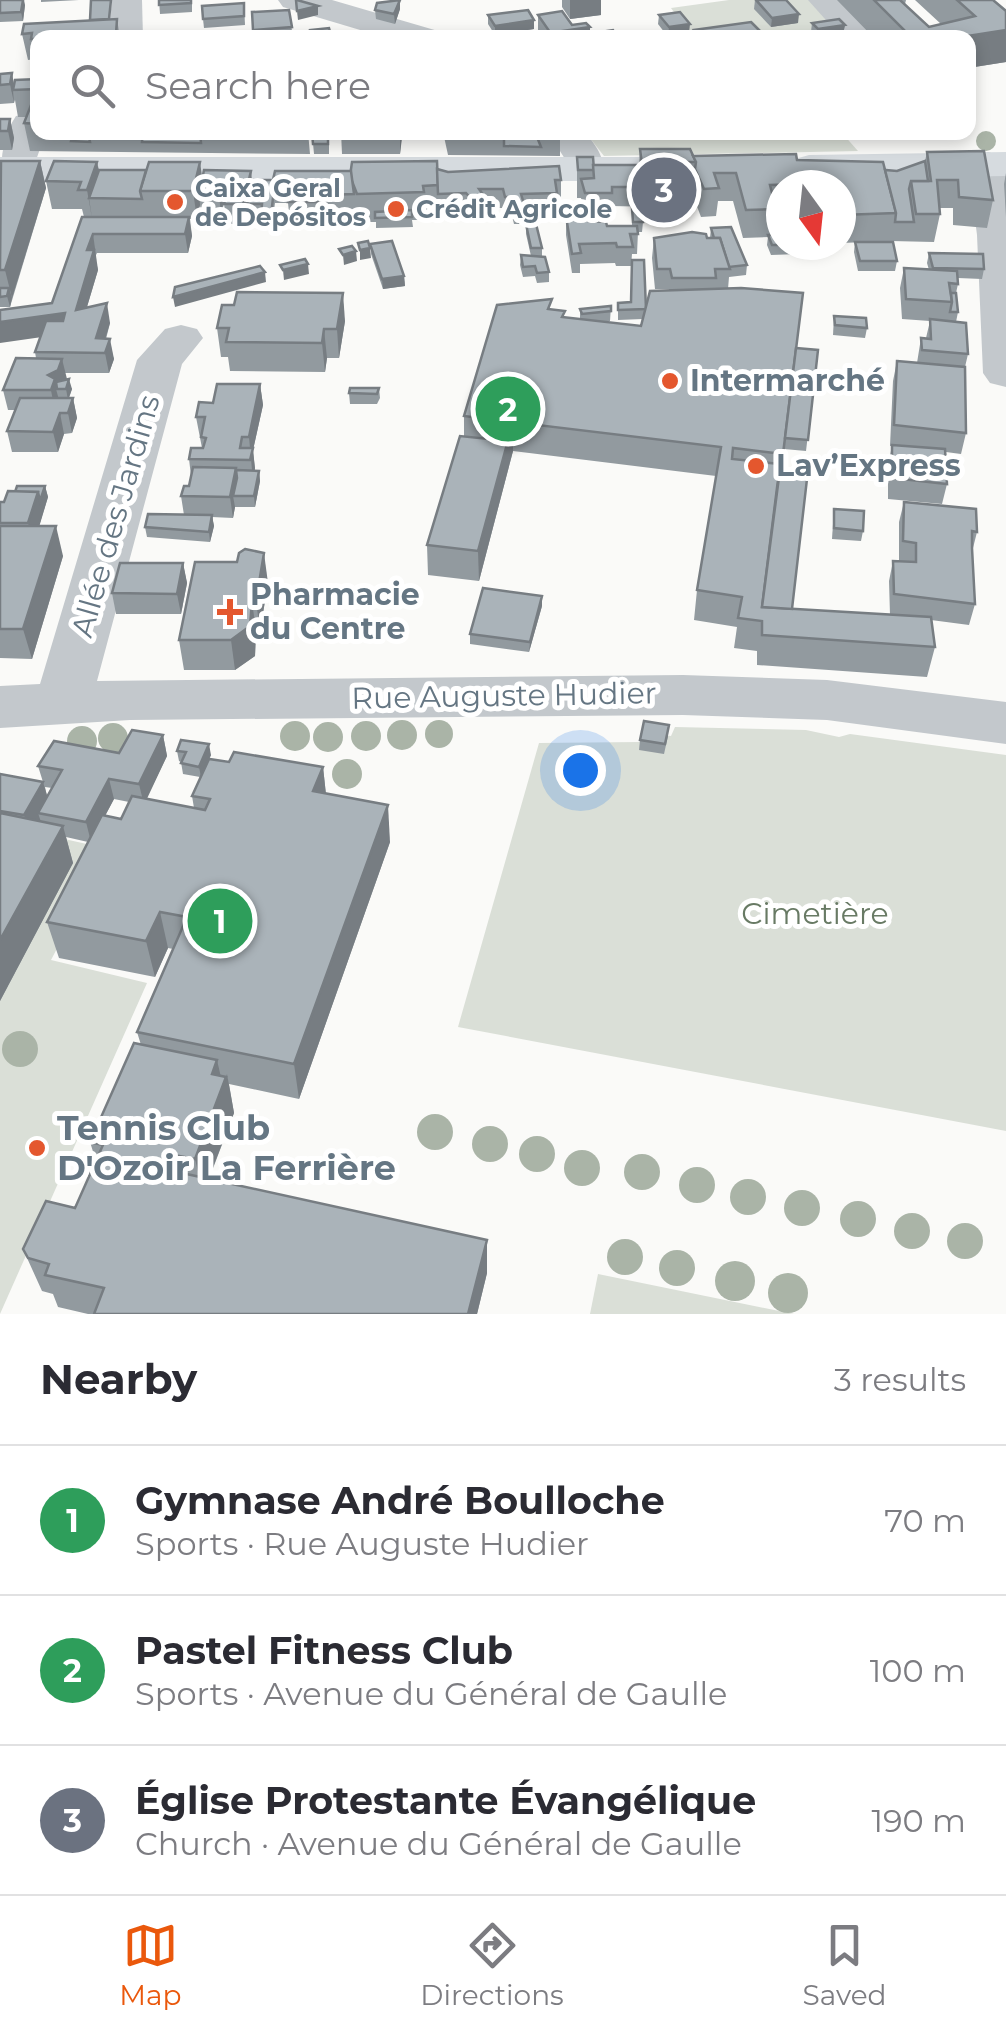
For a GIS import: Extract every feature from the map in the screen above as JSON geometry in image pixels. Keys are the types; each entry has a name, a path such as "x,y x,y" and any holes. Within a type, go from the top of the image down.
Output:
{"main road":[{"path":"766,168 997,164"},
{"path":"8,169 694,168"}],"street":[{"path":"295,0 399,30"},
{"path":"825,0 854,30"},
{"path":"352,16 370,8 420,2"},
{"path":"8,169 30,124"},
{"path":"572,140 584,159 584,170"},
{"path":"997,164 1006,373"},
{"name":"Allée des Jardins","path":"63,702 160,360 182,338"},
{"name":"Rue Auguste Hudier","path":"0,707 63,702 780,696 1006,724"}],"green space":[{"path":"729,0 811,0 839,30 687,30 671,8"},
{"path":"591,140 848,140 858,151 604,156"},
{"name":"Cimetière","path":"675,727 806,730 1006,755 1006,1131 458,1027 539,743 640,742 643,732 671,736"},
{"name":"Tennis Club D'Ozoir La Ferrière","path":"42,834 109,849 51,960 147,983 0,1314 0,838"},
{"path":"598,1274 794,1314 590,1314"}],"building":[{"path":"0,0 23,0 21,12 0,13"},
{"path":"91,0 111,0 109,19 90,20"},
{"path":"159,0 191,0 191,3 159,5"},
{"path":"297,0 318,6 297,11"},
{"path":"400,0 394,14 375,10 377,3"},
{"path":"756,0 786,0 799,14 772,18"},
{"path":"874,0 900,0 929,27 975,16 957,0 993,0 1006,11 1006,30 976,35 976,30 904,30"},
{"path":"244,3 244,16 203,19 202,6"},
{"path":"289,10 292,27 253,30 252,12"},
{"path":"528,10 534,20 495,26 488,15"},
{"path":"562,11 572,25 586,23 590,27 548,30 538,15"},
{"path":"680,12 690,24 669,27 659,15"},
{"path":"117,19 116,30 30,30 22,34 24,24"},
{"path":"839,19 845,25 818,29 812,23"},
{"path":"751,22 759,30 694,30"},
{"path":"12,73 10,84 0,85 0,74"},
{"path":"30,79 30,89 13,90 15,80"},
{"path":"0,119 10,119 8,131 0,131"},
{"path":"201,140 201,143 142,142"},
{"path":"504,140 538,140 541,147 504,146"},
{"path":"640,149 690,149 696,162 676,162 673,168 659,166 659,172 643,172"},
{"path":"984,151 993,200 959,197 958,180 937,180 940,214 916,214 911,181 931,181 927,152"},
{"path":"796,154 797,160 883,162 896,213 856,214 856,170 766,170 766,209 746,210 736,173 714,173 719,188 704,189 693,156"},
{"path":"577,157 593,157 594,170 578,170"},
{"path":"1,161 40,161 5,270 0,270"},
{"path":"54,161 97,162 87,190 78,190 81,182 46,181"},
{"path":"437,161 438,185 423,186 424,192 357,194 350,176 352,162"},
{"path":"925,161 928,181 911,181 909,189 914,222 895,222 885,170 897,171"},
{"path":"149,162 200,162 193,191 140,191"},
{"path":"593,165 639,165 642,187 612,187 612,193 585,193 581,179 594,178"},
{"path":"559,166 561,180 555,180 557,193 521,194 524,204 514,205 513,197 505,197 503,189 479,189 487,200 474,202 466,193 438,194 437,169 448,172"},
{"path":"99,170 146,170 140,191 142,199 89,198"},
{"path":"204,170 251,171 243,204 224,204 229,185 221,185 219,195 199,194"},
{"path":"275,171 351,171 354,194 325,195 325,202 288,202 292,184 272,184"},
{"path":"252,180 273,180 271,215 261,216 262,204 247,204"},
{"path":"632,208 642,208 643,222 633,222"},
{"path":"412,210 412,217 375,218 375,212"},
{"path":"584,215 588,221 606,222 607,226 637,226 638,234 630,234 633,247 617,247 616,243 579,244 581,253 572,254 566,216"},
{"path":"82,217 189,217 185,234 93,234 87,250 94,250 76,310 107,303 96,338 110,339 105,353 35,352 46,321 63,321 65,313 0,322 0,310 52,303"},
{"path":"526,224 536,224 542,248 531,248"},
{"path":"731,227 747,265 729,267 720,238 714,238 711,228"},
{"path":"692,232 720,238 730,269 715,269 716,278 672,278 670,269 657,269 654,238"},
{"path":"368,241 370,248 360,250 358,243"},
{"path":"392,241 404,276 382,279 370,244"},
{"path":"856,242 893,242 897,261 860,261"},
{"path":"352,246 356,251 343,255 339,249"},
{"path":"929,253 983,254 984,269 933,268"},
{"path":"521,255 545,257 549,272 537,273 535,266 523,267"},
{"path":"305,259 308,264 283,270 280,265"},
{"path":"632,260 644,260 646,309 618,310 618,303 631,302"},
{"path":"260,266 265,272 173,297 175,287"},
{"path":"904,268 957,271 958,284 949,283 952,302 906,299"},
{"path":"0,288 9,288 7,296 0,297"},
{"path":"741,288 803,293 783,454 733,448 732,459 780,464 762,607 931,617 935,647 762,635 762,621 738,618 742,597 697,590 721,447 513,422 478,551 427,545 460,436 498,440 503,421 464,416 497,305 552,299 548,309 565,311 562,317 641,326 650,291"},
{"path":"237,292 343,293 337,329 324,329 322,343 226,342 229,328 217,328 222,305 234,305"},
{"path":"951,293 956,293 958,312 950,312"},
{"path":"611,306 611,311 582,314 580,309"},
{"path":"834,316 866,318 867,328 835,325"},
{"path":"930,319 966,323 968,354 922,350 921,338 931,339"},
{"path":"796,348 818,350 808,440 785,438"},
{"path":"16,358 62,359 58,370 48,375 55,379 51,390 3,390"},
{"path":"897,361 965,367 966,433 894,425"},
{"path":"69,379 66,389 57,389 56,382"},
{"path":"217,384 260,384 249,437 242,437 240,448 253,448 250,460 189,459 191,448 203,448 206,438 201,437 205,417 196,417 199,402 213,403"},
{"path":"350,388 379,388 377,394 349,393"},
{"path":"20,398 73,398 68,413 60,413 53,432 7,431"},
{"path":"892,445 945,449 947,484 892,478"},
{"path":"193,467 236,468 230,497 181,496 184,486 189,486"},
{"path":"236,470 259,471 254,496 233,496"},
{"path":"779,477 807,479 792,609 762,607"},
{"path":"17,486 45,486 40,501 38,492 15,492"},
{"path":"8,491 38,492 28,523 0,523 0,502 4,502"},
{"path":"904,502 976,509 977,532 972,531 975,604 894,594 893,561 916,562 916,543 903,541"},
{"path":"834,509 864,511 863,531 834,528"},
{"path":"148,514 212,515 209,532 145,527"},
{"path":"0,526 56,526 23,629 0,629"},
{"path":"245,549 264,553 250,626 231,640 179,640 195,562 237,562 239,553"},
{"path":"120,563 183,563 177,594 112,593"},
{"path":"483,588 542,596 530,642 470,634"},
{"path":"644,721 669,725 665,744 640,740"},
{"path":"132,730 163,735 139,784 109,779 86,822 38,813 62,770 38,766 54,741 119,753"},
{"path":"181,740 209,744 199,767 181,763 186,752 177,751"},
{"path":"234,752 323,767 313,791 388,805 294,1064 137,1032 187,917 160,912 146,941 47,922 102,815 121,819 132,796 205,810 210,799 192,796 209,759 229,762"},
{"path":"0,774 43,782 24,815 0,811"},
{"path":"0,813 63,826 0,940"},
{"path":"134,1043 217,1060 212,1074 226,1077 195,1159 179,1156 173,1171 487,1240 468,1314 94,1314 104,1288 45,1275 49,1264 28,1258 23,1249 46,1201 75,1208 103,1145 90,1142"}],"place":[{"name":"Église Protestante Évangélique","path":"664,190"},
{"name":"Caixa Geral de Depósitos","path":"175,202"},
{"name":"Crédit Agricole","path":"396,209"},
{"name":"Intermarché","path":"670,381"},
{"name":"Pastel Fitness Club","path":"508,409"},
{"name":"Lav’Express","path":"756,466"},
{"name":"Pharmacie du Centre","path":"230,612"},
{"name":"Gymnase André Boulloche","path":"220,921"},
{"name":"Tennis Club D'Ozoir La Ferrière","path":"37,1148"}]}
